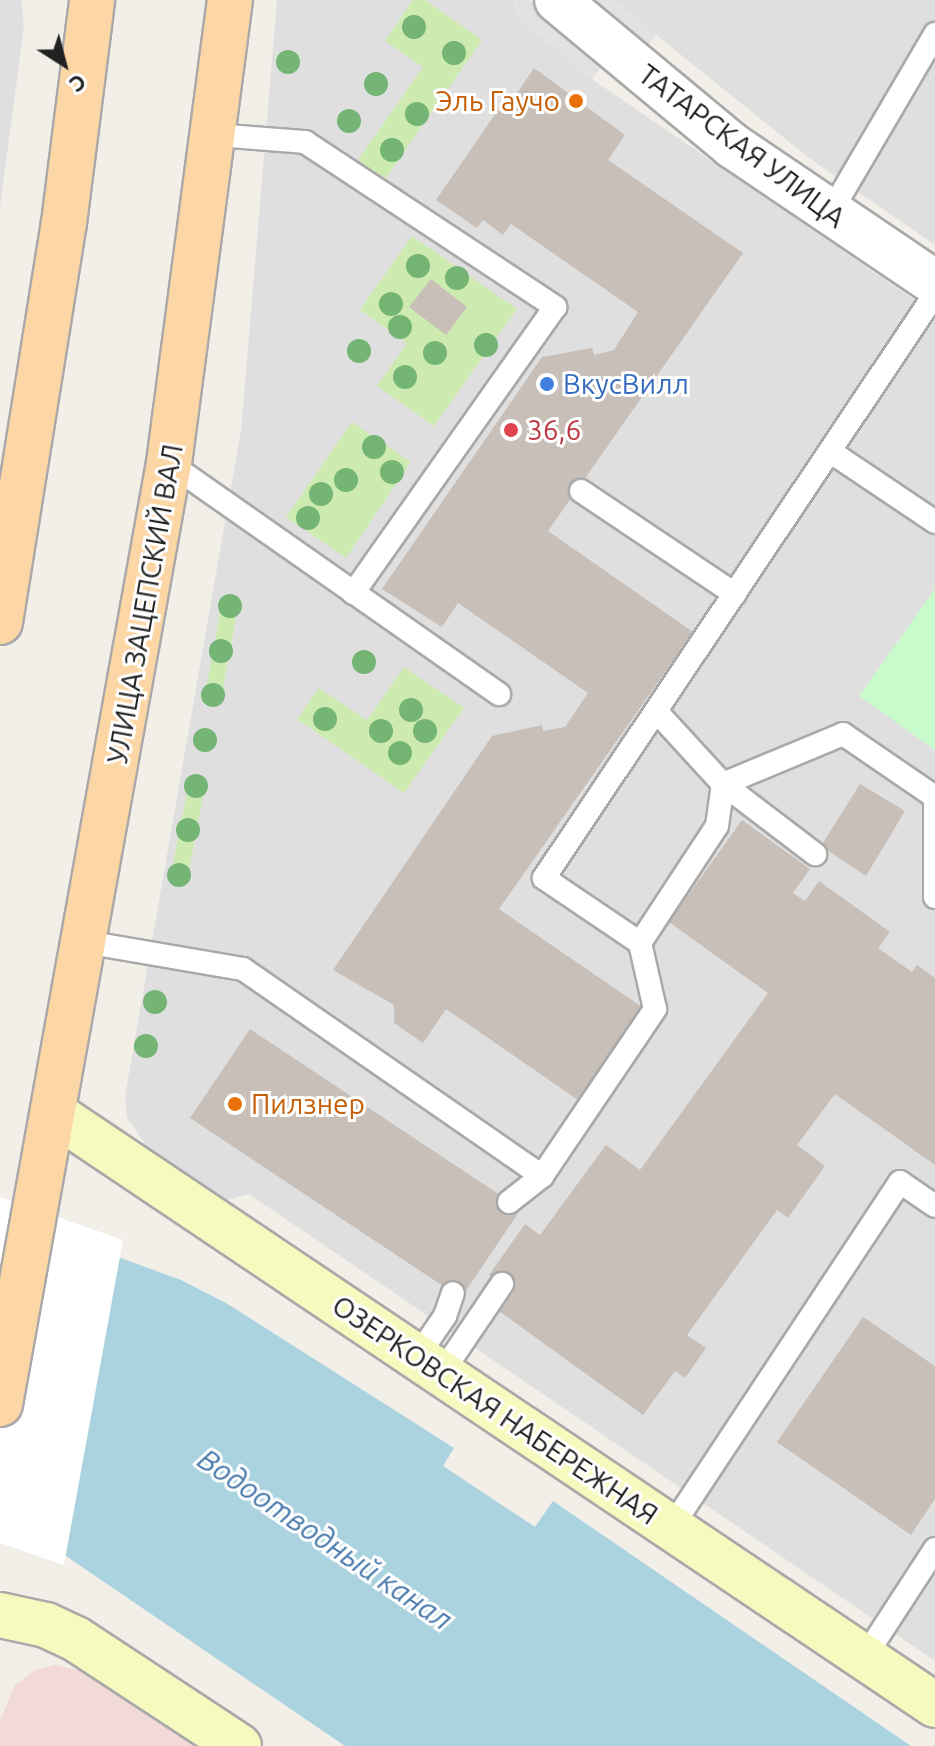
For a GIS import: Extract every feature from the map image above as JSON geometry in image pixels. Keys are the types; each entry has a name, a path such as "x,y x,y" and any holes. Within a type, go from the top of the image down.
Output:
{"main road":[{"path":"0,622 64,223 92,0"},
{"name":"УЛИЦА ЗАЦЕПСКИЙ ВАЛ","path":"0,1404 39,1206 169,463 216,135 230,0"}],"street":[{"name":"ТАТАРСКАЯ УЛИЦА","path":"557,0 733,146 829,215 935,283"},
{"name":"ОЗЕРКОВСКАЯ НАБЕРЕЖНАЯ","path":"55,1114 935,1705"},
{"path":"0,1615 46,1625 76,1639 239,1746"}],"lane":[{"path":"829,215 935,34"},
{"path":"216,135 305,142 555,307 353,593"},
{"path":"509,1202 542,1176 655,1009 640,943 544,878 935,294"},
{"path":"831,452 935,522"},
{"path":"169,463 499,694"},
{"path":"581,491 735,594"},
{"path":"656,711 723,784 815,854"},
{"path":"723,784 843,734 935,797 935,897"},
{"path":"640,943 717,826 723,784"},
{"path":"85,942 243,969 542,1176"},
{"path":"671,1528 900,1182 935,1206"},
{"path":"429,1366 502,1284"},
{"path":"429,1366 453,1293"},
{"path":"864,1658 935,1549"}],"shaded area":[{"path":"0,0 21,0 24,26 0,207"},
{"path":"277,0 514,0 515,15 592,79 935,314 935,1661 249,1194 223,1201 153,1155 127,1118 125,1096 241,430"},
{"path":"514,0 529,0 605,63 592,79 515,15"},
{"path":"579,0 613,0 657,34 643,51"},
{"path":"613,0 935,0 935,245 809,158"},
{"path":"55,1665 86,1672 196,1746 0,1746 0,1721 14,1686 35,1670"}],"green space":[{"path":"413,0 425,0 482,40 385,179 358,160 423,67 385,41"},
{"path":"412,236 517,309 434,426 377,386 407,343 360,310"},
{"path":"352,422 411,462 346,558 286,517"},
{"path":"935,589 935,750 859,696"},
{"path":"230,597 238,606 221,699 213,704 205,695 222,602"},
{"path":"404,667 464,708 404,793 297,719 319,688 367,720"},
{"path":"194,778 205,787 187,880 178,884 171,875 189,782"}],"water":[{"name":"Водоотводный канал","path":"0,1214 181,1280 226,1303 454,1448 443,1466 535,1527 553,1501 911,1746 345,1746 66,1556 0,1531"}],"pier":[{"path":"0,1197 123,1240 64,1565 0,1543"}],"building":[{"path":"534,68 625,135 608,160 743,253 548,531 693,632 499,909 645,1009 581,1102 446,1009 423,1043 394,1023 394,1005 333,970 492,736 542,725 543,731 565,727 588,693 458,603 442,627 382,589 542,357 592,348 594,355 614,350 638,312 511,224 503,235 483,220 477,228 436,200 498,110 503,114"},
{"path":"431,279 467,307 446,335 409,307"},
{"path":"860,784 905,811 866,876 821,846"},
{"path":"742,820 810,869 793,893 805,901 819,881 890,932 878,948 912,972 917,965 935,978 935,1165 835,1094 797,1145 825,1166 788,1218 777,1210 687,1335 706,1348 685,1378 675,1371 643,1415 499,1311 514,1292 489,1275 525,1224 540,1235 606,1145 640,1170 768,993 669,922"},
{"path":"250,1029 521,1209 461,1298 190,1118"},
{"path":"863,1317 935,1366 935,1499 911,1535 777,1442"}],"place":[{"name":"Эль Гаучо","path":"576,101"},
{"name":"ВкусВилл","path":"547,384"},
{"name":"36,6","path":"511,430"},
{"name":"Пилзнер","path":"235,1104"}]}
